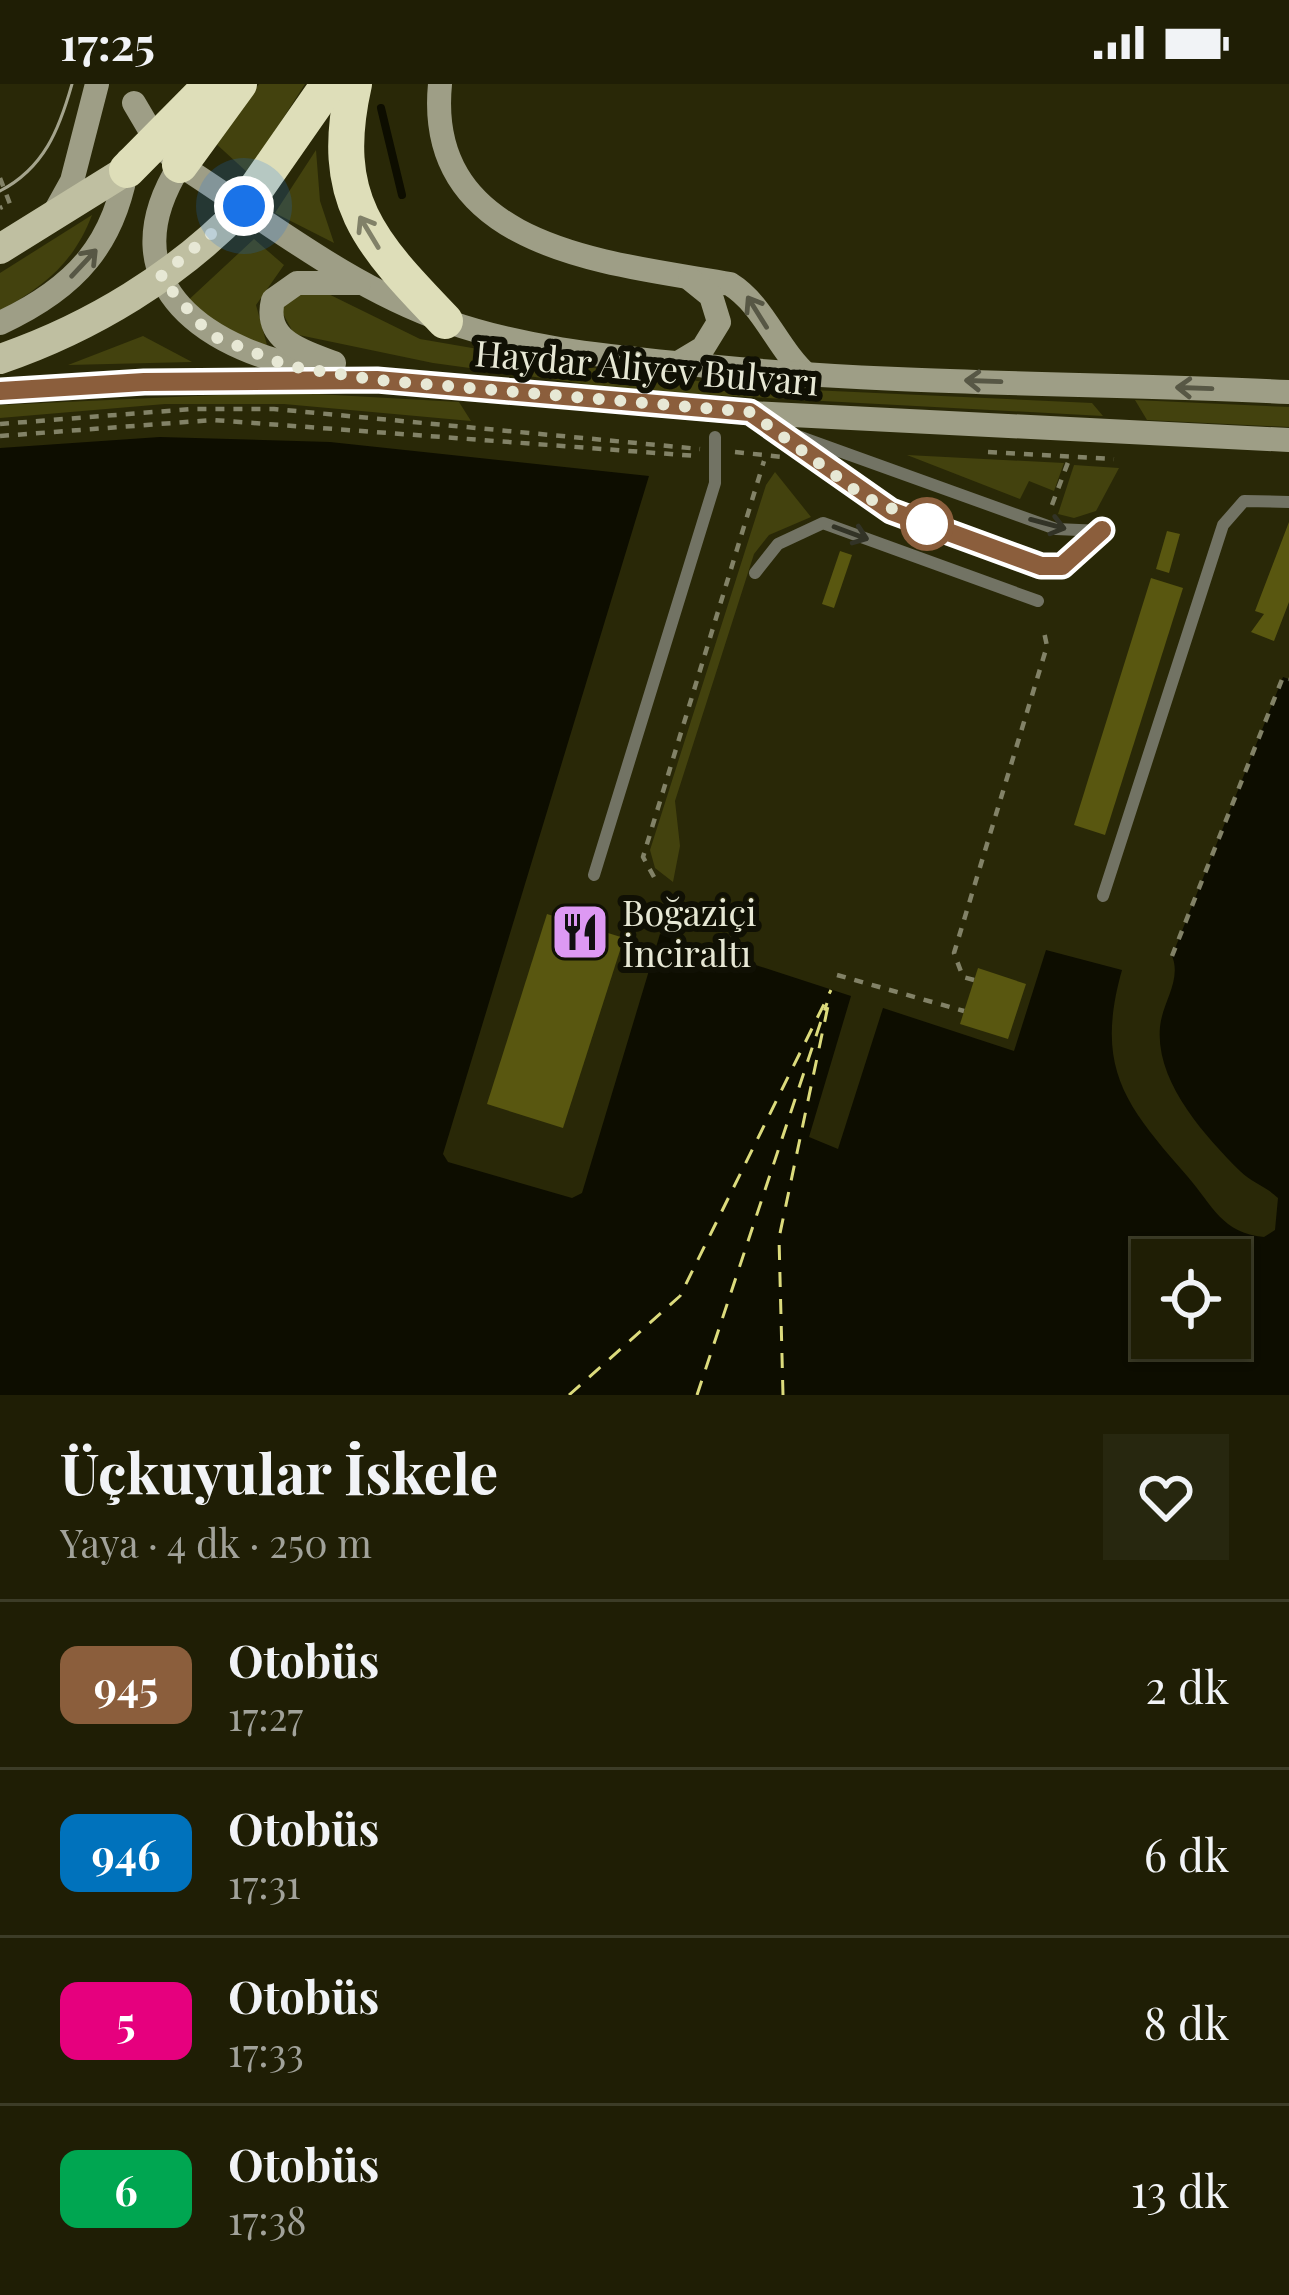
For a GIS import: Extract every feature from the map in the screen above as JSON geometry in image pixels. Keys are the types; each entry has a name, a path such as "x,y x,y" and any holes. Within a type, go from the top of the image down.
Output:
{"highway":[{"path":"168,154 212,84"},
{"path":"127,170 168,154 239,84"},
{"path":"244,206 329,84"},
{"path":"354,84 344,158 354,205 384,257 445,321"}],"main road":[{"path":"48,223 71,182 98,84"},
{"path":"440,84 443,142 479,206 498,224 595,257 730,284 745,293 776,343 808,376"},
{"path":"134,94 168,154 153,232 160,277 210,335 244,352 288,366 377,380"},
{"path":"0,323 64,285 110,231 127,170 134,94"},
{"name":"Haydar Aliyev Bulvarı","path":"168,154 362,283 445,321 576,353 808,376 1289,392"},
{"path":"0,249 127,170"},
{"path":"0,359 88,322 160,277 244,206"},
{"path":"678,363 703,348 719,322 711,296 688,277"},
{"path":"362,283 297,283 278,292 271,317 289,344 377,380"},
{"name":"Haydar Aliyev Bulvarı","path":"0,391 144,382 377,380 750,412 1289,440"}],"lane":[{"path":"750,412 863,496 891,511 1041,566 1062,566 1102,530 1056,529 780,430"},
{"path":"595,875 715,483 715,437"},
{"path":"1103,896 1222,525 1244,501 1289,502"},
{"path":"755,573 778,544 823,523 1038,601"}],"path":[{"path":"0,178 10,204 0,208"},
{"path":"0,424 192,409 274,409 676,447"},
{"path":"0,436 213,420 639,455 715,456"},
{"path":"980,452 1114,459"},
{"path":"1052,505 1070,457"},
{"path":"654,877 644,857 764,460"},
{"path":"974,980 963,977 954,953 1047,646 1044,632"},
{"path":"1172,956 1283,677 1289,679"},
{"path":"837,975 964,1011"}],"shaded area":[{"path":"259,84 305,84 248,173 213,141"},
{"path":"316,150 320,201 334,243 275,213"},
{"path":"92,215 56,272 0,311 0,273"},
{"path":"254,239 284,265 256,305 267,345 197,323 182,306"},
{"path":"304,282 420,339 577,366 746,387 1092,403 1103,416 637,391 433,363 294,334 282,312 288,290"},
{"path":"143,336 192,362 68,365"},
{"path":"281,392 459,402 471,421 284,404 165,404 0,418 0,405"},
{"path":"1135,400 1289,407 1289,427 1147,420"},
{"path":"160,437 330,442 649,476 443,1154 448,1162 572,1198 582,1193 660,934 851,996 809,1137 838,1149 883,1008 1014,1051 1046,950 1122,970 1112,1034 1114,1060 1132,1106 1228,1224 1264,1237 1275,1230 1278,1198 1240,1171 1185,1106 1165,1067 1160,1027 1175,974 1172,956 1283,677 1289,679 1289,1395 0,1395 0,448"},
{"path":"907,455 1064,463 1054,491 1029,481 1020,499"},
{"path":"1074,465 1119,468 1096,511 1074,518 1058,514"},
{"path":"775,472 811,517 769,535 754,554 675,801 680,846 673,882 655,868 650,850 766,485"}],"building":[{"path":"1289,522 1289,602 1274,641 1251,632 1264,614 1255,611"},
{"path":"1167,531 1180,534 1169,573 1156,569"},
{"path":"840,551 852,555 834,608 822,604"},
{"path":"1151,578 1183,588 1105,835 1074,825"},
{"path":"547,914 624,938 563,1128 487,1104"},
{"path":"978,968 1026,984 1008,1039 960,1024"}],"waterway":[{"path":"381,108 402,195"}],"ferry route":[{"path":"569,1395 680,1296 831,990"},
{"path":"697,1395 827,1003"},
{"path":"783,1395 779,1238 828,1006"}],"tram line":[{"path":"0,191 28,171 48,146 72,84"}],"bus line":[{"name":"945","path":"0,391 144,382 377,380 750,412 863,496 891,511 1041,566 1062,566 1102,530"}],"place":[{"name":"Boğaziçi İnciraltı","path":"580,932"}],"route":[{"path":"244,206 218,233 160,277 210,335 244,352 288,366 377,380 750,412 863,496 927,524"}]}
